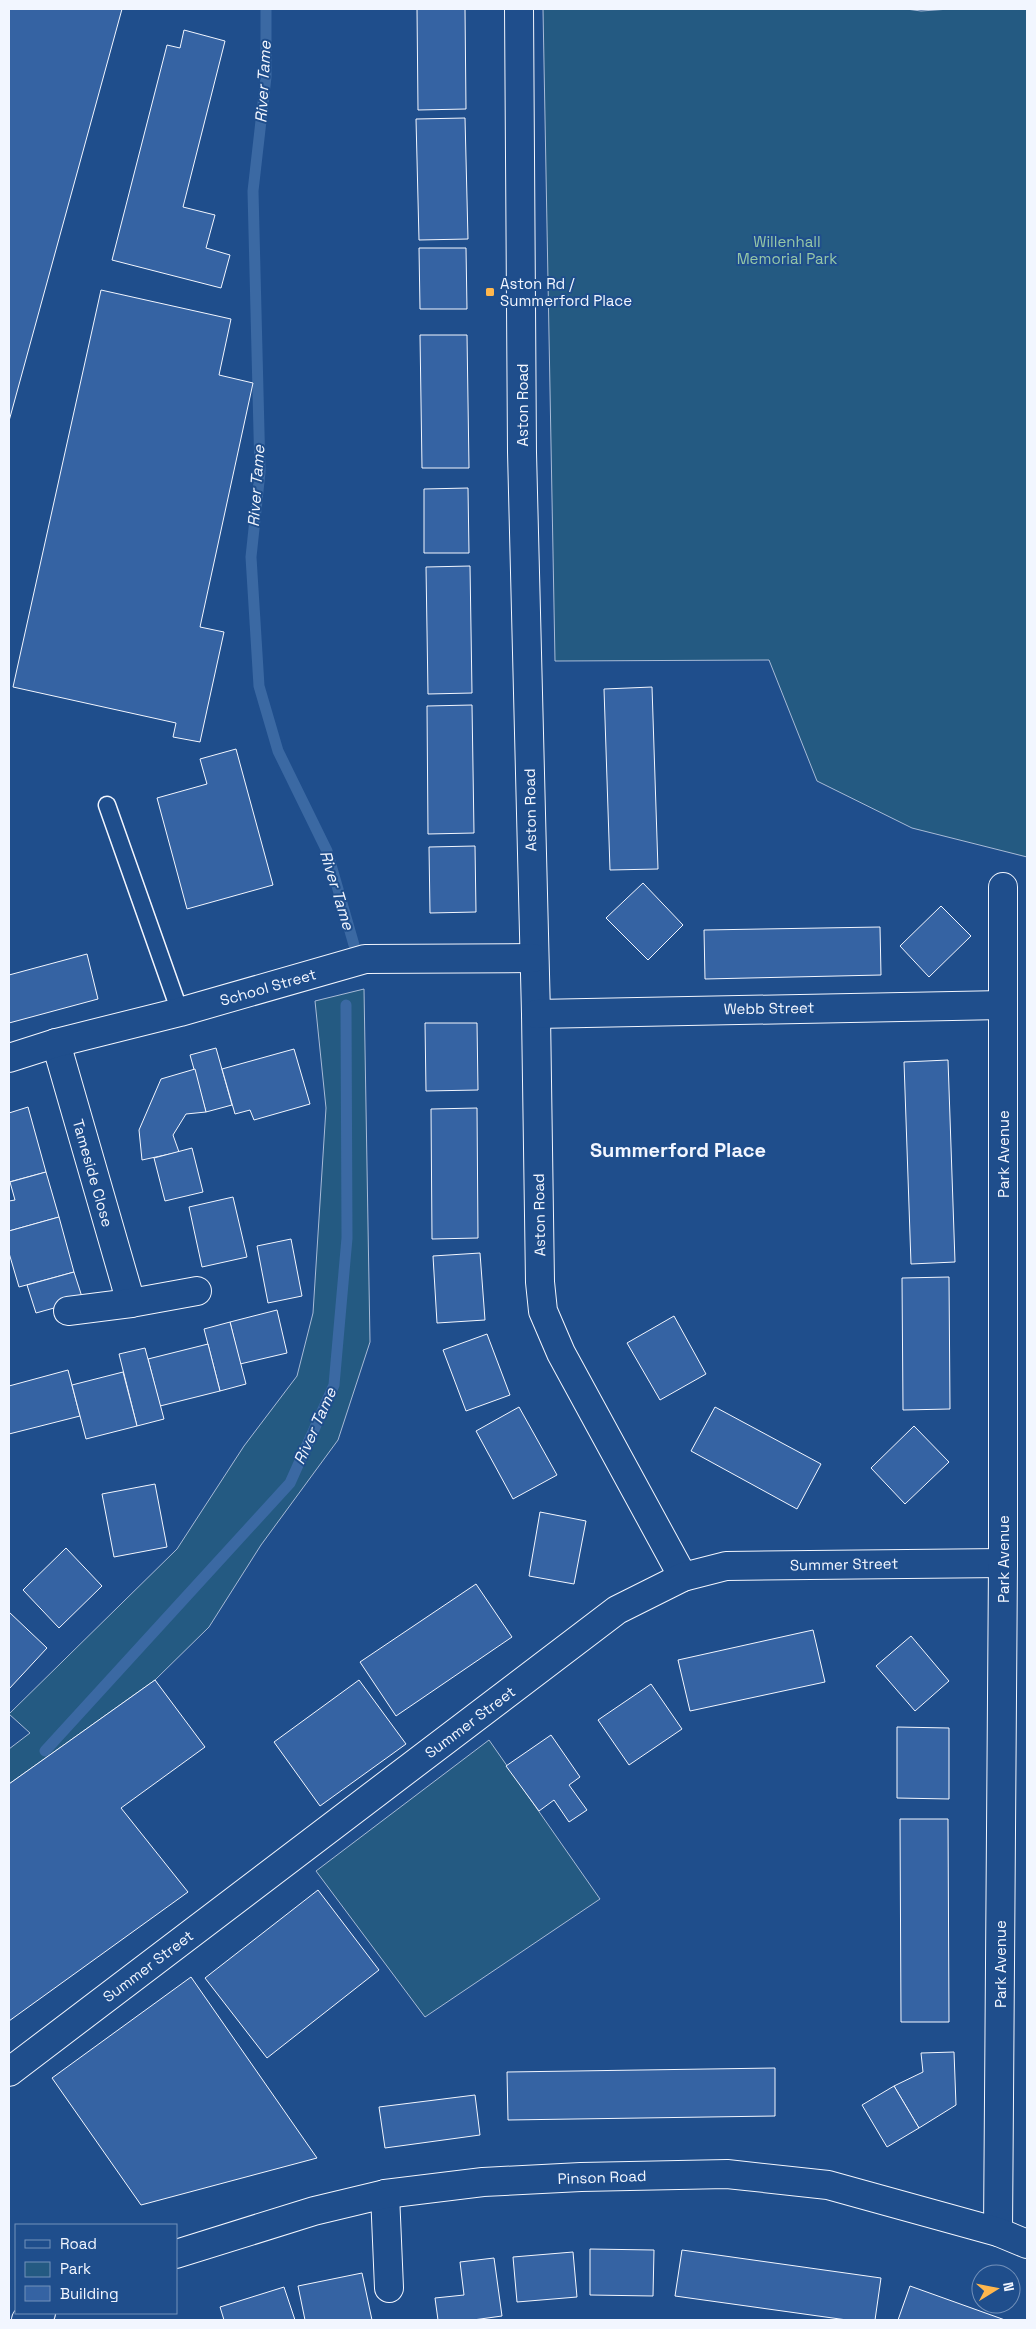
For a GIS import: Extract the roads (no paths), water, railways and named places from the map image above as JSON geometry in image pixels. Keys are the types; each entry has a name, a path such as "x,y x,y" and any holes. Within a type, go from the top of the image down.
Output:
{"street":[{"name":"Aston Road","path":"519,9 522,452 542,1311 561,1353 683,1577"},
{"name":"Park Avenue","path":"998,2232 1003,1563 1003,886"},
{"name":"School Street","path":"9,1058 56,1043 180,1012 366,959 533,958"},
{"name":"Webb Street","path":"536,1014 1003,1006"},
{"name":"Tameside Close","path":"56,1043 131,1303"},
{"path":"68,1311 131,1303 197,1291"},
{"name":"Summer Street","path":"9,2072 618,1610 683,1577 726,1566 1003,1563"},
{"name":"Pinson Road","path":"178,2253 314,2211 385,2194 493,2182 581,2177 727,2174 828,2185 998,2232 1027,2244"},
{"path":"385,2194 389,2288"},
{"path":"26,2320 39,2314"}],"lane":[{"path":"107,805 180,1012"}],"waterway":[{"name":"River Tame","path":"266,9 266,77 253,191 260,472 251,557 259,686 278,751 327,851 354,945"},
{"name":"River Tame","path":"45,1751 290,1483 334,1385 347,1238 346,1005"}],"place":[{"name":"Aston Rd / Summerford Place","path":"490,292"}],"district":[{"name":"Summerford Place","path":"678,1150"}],"park label":[{"name":"Willenhall Memorial Park","path":"787,250"}]}
